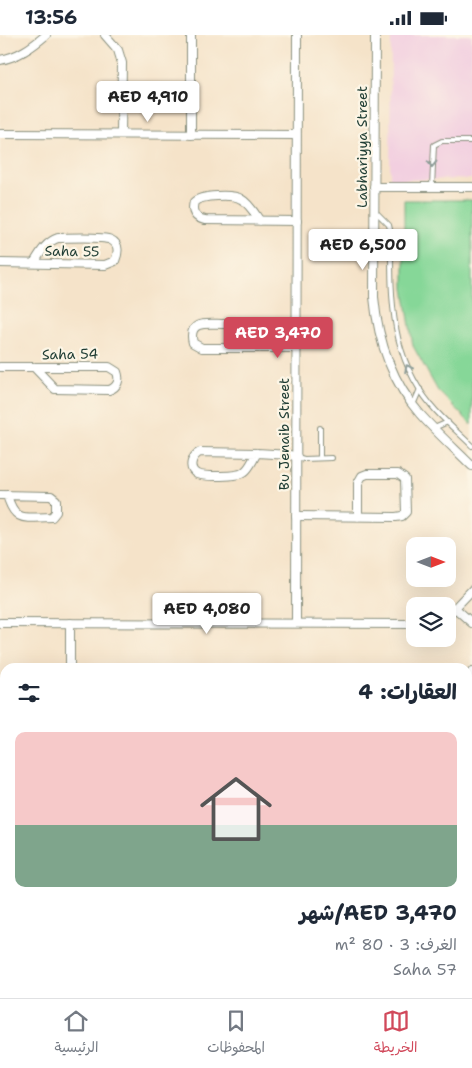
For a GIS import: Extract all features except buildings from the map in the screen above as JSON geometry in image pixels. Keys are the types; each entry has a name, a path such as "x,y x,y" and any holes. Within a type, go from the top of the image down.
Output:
{"street":[{"path":"0,60 17,56 46,35"},
{"path":"98,35 106,37 118,51 122,63 121,134"},
{"path":"191,35 191,135"},
{"name":"Bu Jenaib Street","path":"296,623 297,35"},
{"name":"Labhariyya Street","path":"375,35 374,297 376,322 387,359 397,380 413,405 472,466"},
{"path":"0,134 296,135"},
{"path":"374,187 472,187"},
{"path":"260,221 247,204 242,199 236,197 203,196 194,201 192,208 198,219 205,221 260,221 296,221"},
{"name":"Saha 55","path":"0,263 105,265 115,261 118,255 118,248 114,243 106,239 58,238 52,240 44,247 34,263"},
{"path":"260,348 247,329 238,324 202,323 196,326 193,331 193,343 202,348 260,348 296,348"},
{"name":"Saha 54","path":"0,367 34,367 109,367 116,372 118,382 115,387 109,390 59,390 51,387 34,367"},
{"path":"257,453 247,469 236,475 202,475 196,473 192,468 191,461 194,455 200,452 257,453 297,457"},
{"path":"296,516 358,517 396,517 405,514 407,507 406,479 398,474 367,474 362,476 358,483 358,517"},
{"path":"3,495 51,496 56,503 56,512 52,517 22,517 13,512 3,495"},
{"path":"456,607 472,590"},
{"path":"456,609 472,623"},
{"path":"0,623 406,624"},
{"path":"70,623 70,663"}],"lane":[{"path":"432,187 434,145 442,141 472,141"},
{"path":"374,210 389,225 391,234 392,300 398,342 404,360 432,406 472,446"},
{"path":"413,405 420,389"},
{"path":"434,428 448,422"},
{"path":"320,429 320,458"},
{"path":"297,457 304,459 332,458"}],"shaded area":[{"path":"391,35 472,35 472,179 390,180"}],"green space":[{"path":"404,200 472,200 472,425 438,391 413,346 404,288"}]}
